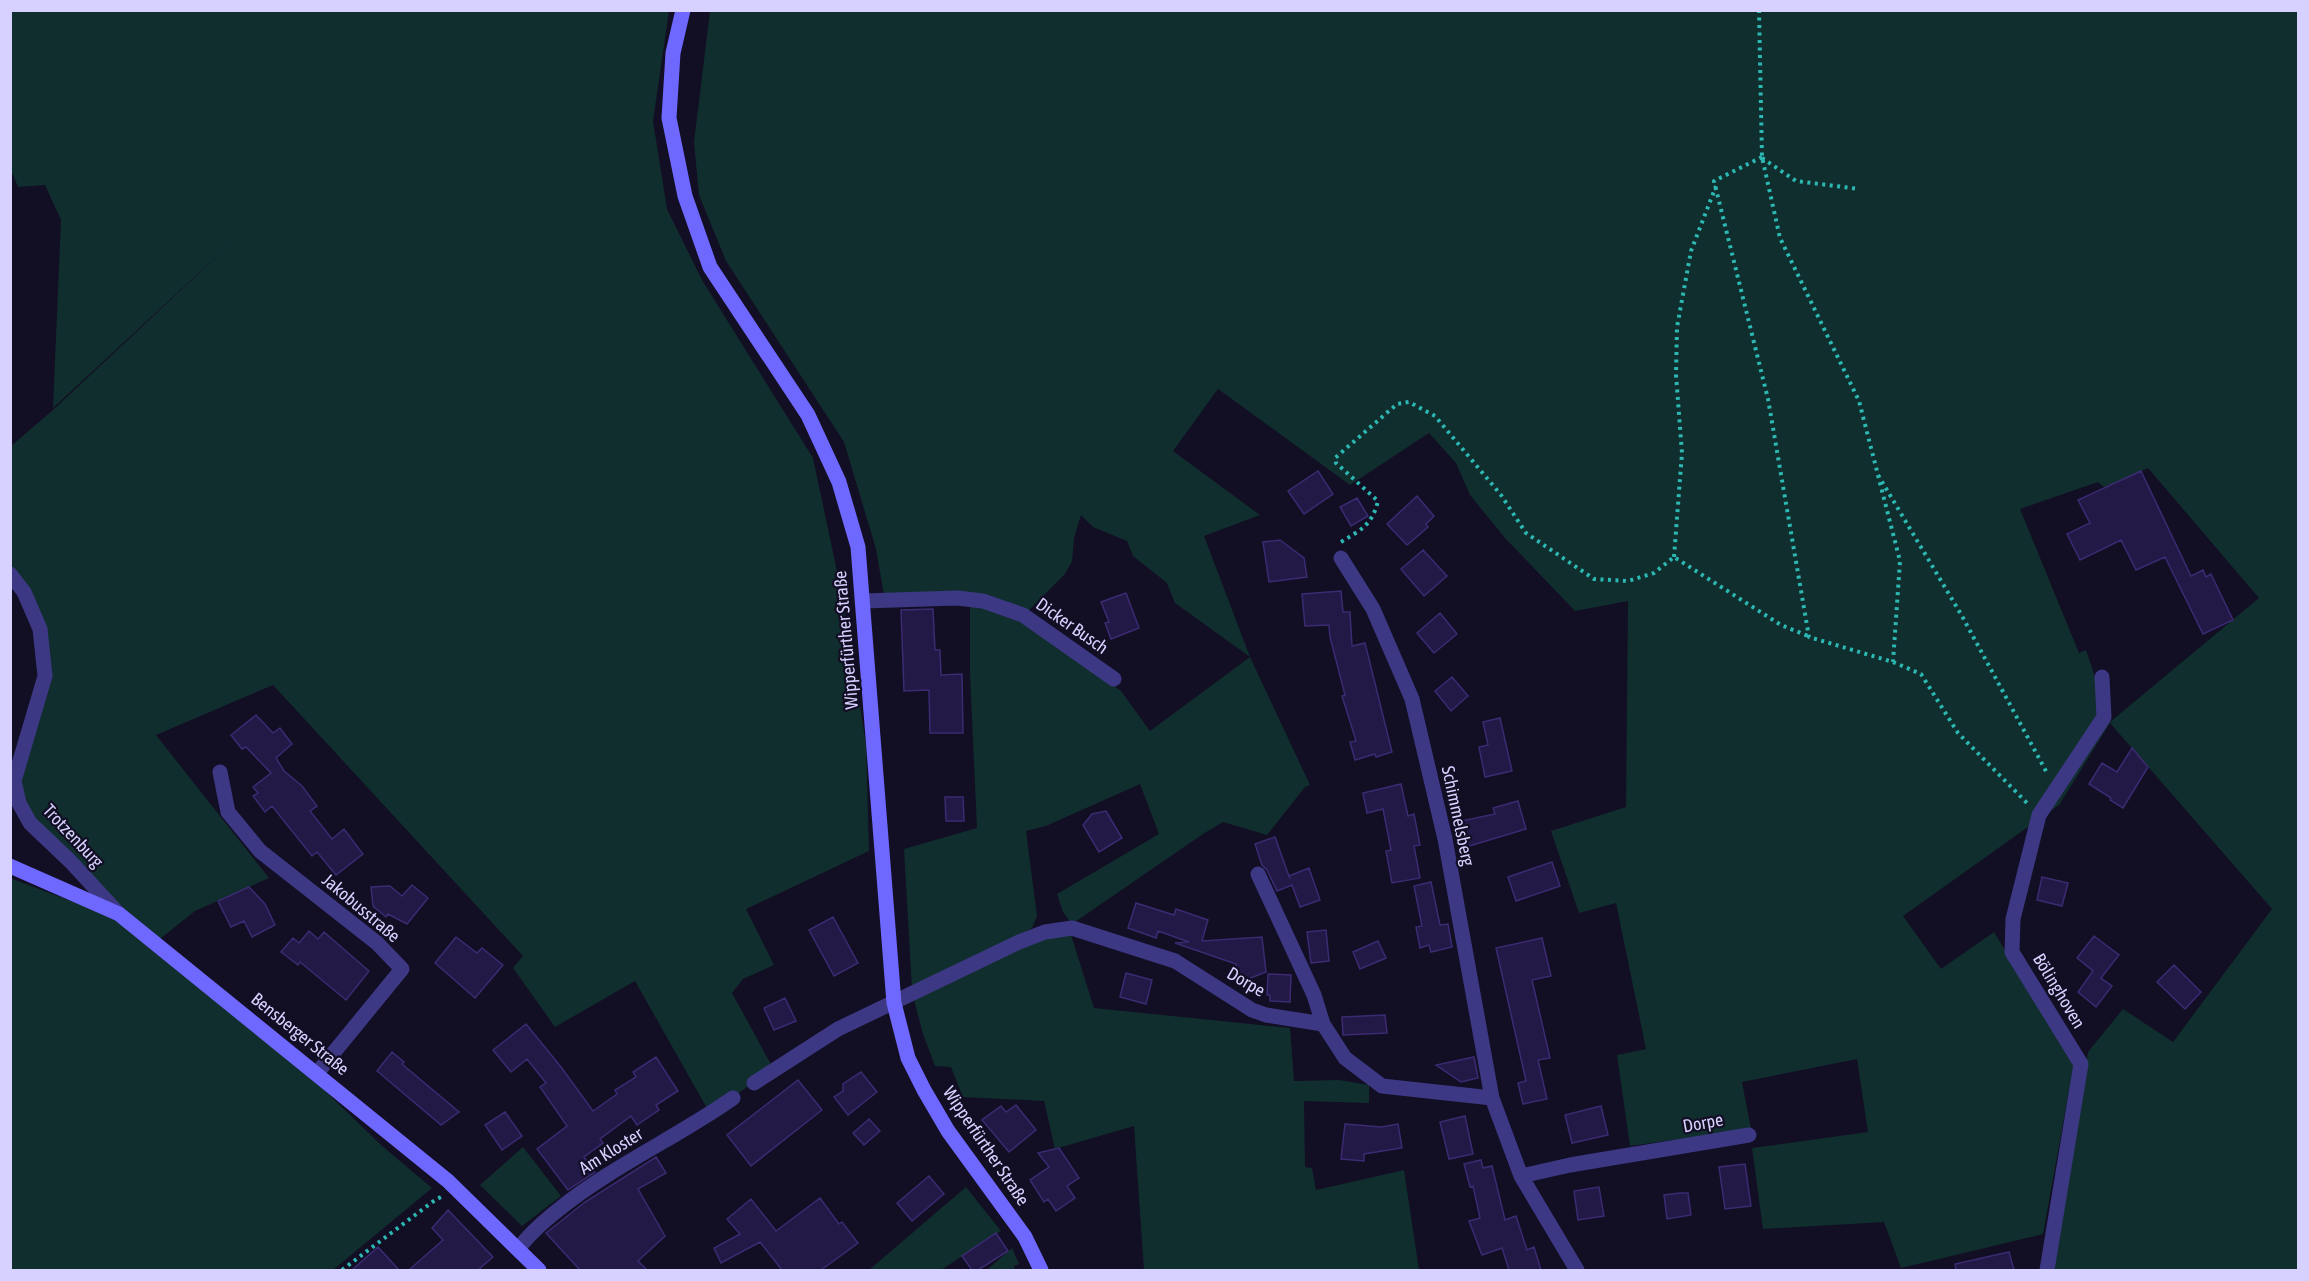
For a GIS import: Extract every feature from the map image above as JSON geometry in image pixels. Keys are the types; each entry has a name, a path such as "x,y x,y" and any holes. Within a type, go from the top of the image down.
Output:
{"main road":[{"name":"Wipperfürther Straße","path":"683,10 673,53 669,118 685,196 710,267 808,415 839,482 858,547 894,1003 908,1058 948,1131 1025,1237 1041,1270"},
{"name":"Bensberger Straße","path":"10,866 119,914 317,1073 457,1190 539,1270"}],"street":[{"name":"Schimmelsberg","path":"1341,558 1373,609 1412,699 1445,839 1492,1098"},
{"name":"Trotzenburg","path":"10,574 24,592 40,629 45,676 14,781 19,803 30,823 70,861 119,914"},
{"name":"Dicker Busch","path":"863,602 957,598 983,602 1023,615 1114,679"},
{"name":"Bölinghoven","path":"2047,1270 2081,1064 2012,952 2013,919 2039,815 2104,717 2102,677"},
{"name":"Jakobusstraße","path":"220,772 228,812 260,851 377,944 402,969 317,1073"},
{"path":"1258,874 1314,995 1323,1024 1345,1058 1382,1086 1492,1098 1521,1176 1577,1270"},
{"name":"Dorpe","path":"894,1003 1019,942 1045,932 1072,928 1175,961 1252,1010 1266,1015 1323,1024"},
{"path":"754,1083 838,1029 894,1003"},
{"name":"Am Kloster","path":"519,1248 529,1234 571,1199 609,1173 700,1121 733,1098"},
{"name":"Dorpe","path":"1521,1176 1570,1165 1749,1135"}],"path":[{"path":"1759,10 1762,157 1780,238 1859,401 1900,561 1893,662"},
{"path":"1762,157 1714,181 1768,399 1809,637"},
{"path":"1762,157 1796,181 1859,189"},
{"path":"1341,558 1340,543 1375,516 1378,501 1336,463 1335,458 1397,404 1409,402 1435,416 1501,495 1526,533 1594,579 1628,581 1654,573 1674,557 1682,453 1676,375 1677,327 1691,251 1716,186"},
{"path":"1875,469 1962,616 2056,789"},
{"path":"1674,557 1781,625 1809,637 1893,662 1921,674 1958,733 2039,815"},
{"path":"342,1270 435,1200 457,1190"}],"green space":[{"path":"11,11 669,11 653,121 667,209 702,280 813,458 842,595 866,744 869,851 746,909 774,965 743,979 732,993 773,1068 736,1095 708,1110 635,981 555,1027 513,968 523,956 273,685 156,735 269,878 195,911 160,939 120,909 33,819 18,780 46,652 11,569 11,446 53,410 242,233 53,408 61,220 45,185 18,187 11,170"},
{"path":"710,11 2298,11 2298,1270 2049,1270 2088,1052 2123,1009 2173,1042 2272,909 2110,723 2059,805 1903,916 1941,969 1994,932 2074,1063 2043,1234 1901,1268 1884,1222 1763,1229 1752,1148 1868,1132 1857,1059 1742,1082 1751,1129 1630,1146 1617,1055 1646,1049 1616,903 1579,913 1551,831 1626,807 1628,601 1575,611 1505,538 1470,495 1456,463 1429,433 1350,485 1218,389 1173,451 1260,515 1204,536 1250,657 1175,603 1167,583 1133,556 1127,541 1093,527 1081,515 1074,538 1072,561 1065,574 1025,614 1004,605 970,596 884,595 876,549 844,442 726,261 699,195 694,142","holes":["2148,468 2259,598 2110,722 2086,650 2079,653 2020,509 2098,482 2105,488"]},
{"path":"970,602 1020,617 1121,691 1150,731 1250,657 1310,785 1305,787 1267,835 1223,822 1072,924 1063,912 1057,894 1159,834 1140,784 1046,826 1026,831 1037,916 1032,928 912,989 904,849 977,828 970,674"},
{"path":"10,878 116,918 315,1081 381,1145 432,1188 333,1270 11,1270"},
{"path":"1071,935 1094,1008 1290,1028 1294,1081 1339,1080 1369,1085 1369,1103 1304,1101 1305,1167 1312,1168 1316,1190 1404,1170 1419,1270 1144,1270 1134,1126 1055,1149 1044,1101 963,1097 951,1067 935,1066 914,1000 1018,946 1045,938"},
{"path":"523,1147 561,1196 522,1226 480,1185"},
{"path":"966,1187 1001,1231 941,1270 869,1270"},
{"path":"1012,1248 1019,1264 1014,1266 1015,1270 987,1270"}],"building":[{"path":"1318,471 1333,494 1304,514 1288,491"},
{"path":"2141,471 2191,576 2203,570 2206,577 2211,574 2233,620 2203,634 2165,557 2136,570 2121,540 2080,560 2067,534 2090,523 2078,500"},
{"path":"1417,496 1434,516 1426,524 1428,527 1407,545 1387,524"},
{"path":"1357,498 1368,516 1351,526 1340,507"},
{"path":"1280,540 1304,558 1307,577 1269,582 1263,542"},
{"path":"1423,550 1447,576 1424,596 1401,569"},
{"path":"1341,591 1343,612 1350,612 1352,646 1365,643 1392,752 1376,757 1375,754 1355,760 1350,742 1356,741 1342,696 1345,695 1329,625 1305,626 1302,594"},
{"path":"1126,593 1139,628 1111,639 1105,623 1109,622 1101,602"},
{"path":"933,609 935,650 940,650 941,675 962,674 963,733 930,733 929,690 904,691 901,610"},
{"path":"1440,613 1457,634 1434,653 1417,633"},
{"path":"1452,677 1468,696 1451,711 1435,691"},
{"path":"256,715 273,733 280,728 292,744 276,758 284,771 302,786 317,806 310,811 332,839 344,829 363,854 336,875 317,852 312,856 272,806 265,812 253,796 258,793 253,787 271,773 246,747 242,749 231,735"},
{"path":"1500,718 1512,771 1485,777 1479,747 1488,745 1483,722"},
{"path":"2132,748 2148,767 2123,808 2089,784 2102,763 2117,772"},
{"path":"1401,784 1408,816 1414,814 1420,845 1414,846 1420,878 1392,883 1386,851 1391,850 1383,809 1367,813 1363,793"},
{"path":"945,797 963,797 964,821 946,821"},
{"path":"1518,801 1526,829 1466,847 1461,821 1495,814 1493,808"},
{"path":"1106,811 1122,838 1099,852 1083,825 1092,814"},
{"path":"1275,837 1290,879 1289,876 1309,868 1320,900 1300,907 1292,885 1277,891 1267,870 1262,865 1255,844"},
{"path":"1552,862 1560,886 1516,901 1508,877"},
{"path":"2042,877 2068,883 2062,906 2037,900"},
{"path":"1431,882 1440,925 1448,924 1452,947 1431,952 1429,945 1420,948 1416,927 1422,926 1414,886"},
{"path":"412,885 428,898 407,924 388,914 386,917 373,906 371,887 390,886 402,896"},
{"path":"249,887 265,904 275,925 252,937 244,921 231,927 218,901"},
{"path":"1136,903 1174,915 1176,909 1208,920 1202,941 1262,937 1266,972 1238,983 1236,964 1175,943 1189,942 1158,931 1156,938 1128,928"},
{"path":"833,917 858,963 834,976 809,930"},
{"path":"1326,930 1329,961 1311,963 1307,932"},
{"path":"309,931 318,939 324,932 369,971 346,1000 300,962 298,965 281,952 293,938 299,943"},
{"path":"2094,936 2119,955 2101,978 2112,986 2096,1007 2078,992 2093,971 2077,958"},
{"path":"456,937 477,953 482,948 503,965 475,998 435,963"},
{"path":"1542,938 1551,976 1532,980 1550,1058 1538,1060 1547,1099 1523,1104 1518,1083 1526,1081 1496,948"},
{"path":"1378,941 1386,958 1360,969 1353,952"},
{"path":"2174,965 2201,992 2185,1009 2157,982"},
{"path":"1126,973 1152,980 1146,1004 1120,997"},
{"path":"1268,974 1291,975 1290,1002 1270,1001 1270,995 1267,995"},
{"path":"785,998 796,1021 774,1030 764,1008"},
{"path":"1385,1015 1387,1033 1343,1035 1342,1017"},
{"path":"526,1024 593,1111 617,1094 615,1090 636,1077 633,1072 656,1057 678,1091 656,1105 659,1110 637,1125 631,1116 600,1139 603,1143 584,1157 595,1172 568,1190 537,1149 567,1126 540,1087 546,1083 527,1059 511,1072 493,1050"},
{"path":"392,1052 404,1062 402,1064 459,1112 441,1125 377,1071"},
{"path":"1474,1057 1478,1078 1461,1082 1436,1065"},
{"path":"861,1072 877,1092 848,1115 834,1097 843,1091 843,1084"},
{"path":"798,1080 822,1110 751,1166 727,1135"},
{"path":"1016,1105 1036,1130 1009,1152 982,1120 1001,1106 1006,1112"},
{"path":"1601,1106 1608,1135 1572,1143 1565,1115"},
{"path":"505,1112 522,1136 502,1150 485,1125"},
{"path":"1465,1116 1473,1154 1449,1159 1440,1122"},
{"path":"869,1119 880,1131 864,1145 853,1133"},
{"path":"1345,1124 1381,1127 1398,1124 1402,1148 1364,1154 1364,1161 1341,1159"},
{"path":"1059,1148 1079,1178 1067,1186 1075,1198 1056,1211 1048,1199 1044,1202 1030,1180 1049,1167 1038,1153"},
{"path":"656,1157 666,1173 638,1189 665,1236 638,1261 647,1270 580,1270 546,1233 585,1202"},
{"path":"1481,1160 1483,1168 1492,1166 1505,1220 1516,1216 1527,1250 1534,1247 1541,1270 1509,1270 1502,1248 1482,1255 1469,1221 1480,1218 1473,1186 1470,1187 1464,1164"},
{"path":"1745,1164 1751,1206 1725,1209 1719,1167"},
{"path":"929,1176 944,1194 912,1221 897,1203"},
{"path":"1599,1187 1604,1216 1578,1220 1574,1191"},
{"path":"1688,1193 1691,1215 1667,1219 1664,1195"},
{"path":"820,1198 839,1224 842,1222 858,1243 821,1270 782,1270 760,1242 721,1263 714,1248 740,1234 727,1219 751,1199 776,1231"},
{"path":"448,1210 493,1257 478,1270 409,1270 443,1240 432,1228"},
{"path":"996,1233 1008,1251 978,1270 972,1270 962,1256"},
{"path":"378,1247 399,1270 352,1270"},
{"path":"2009,1252 2014,1270 1956,1270 1955,1264"}]}
